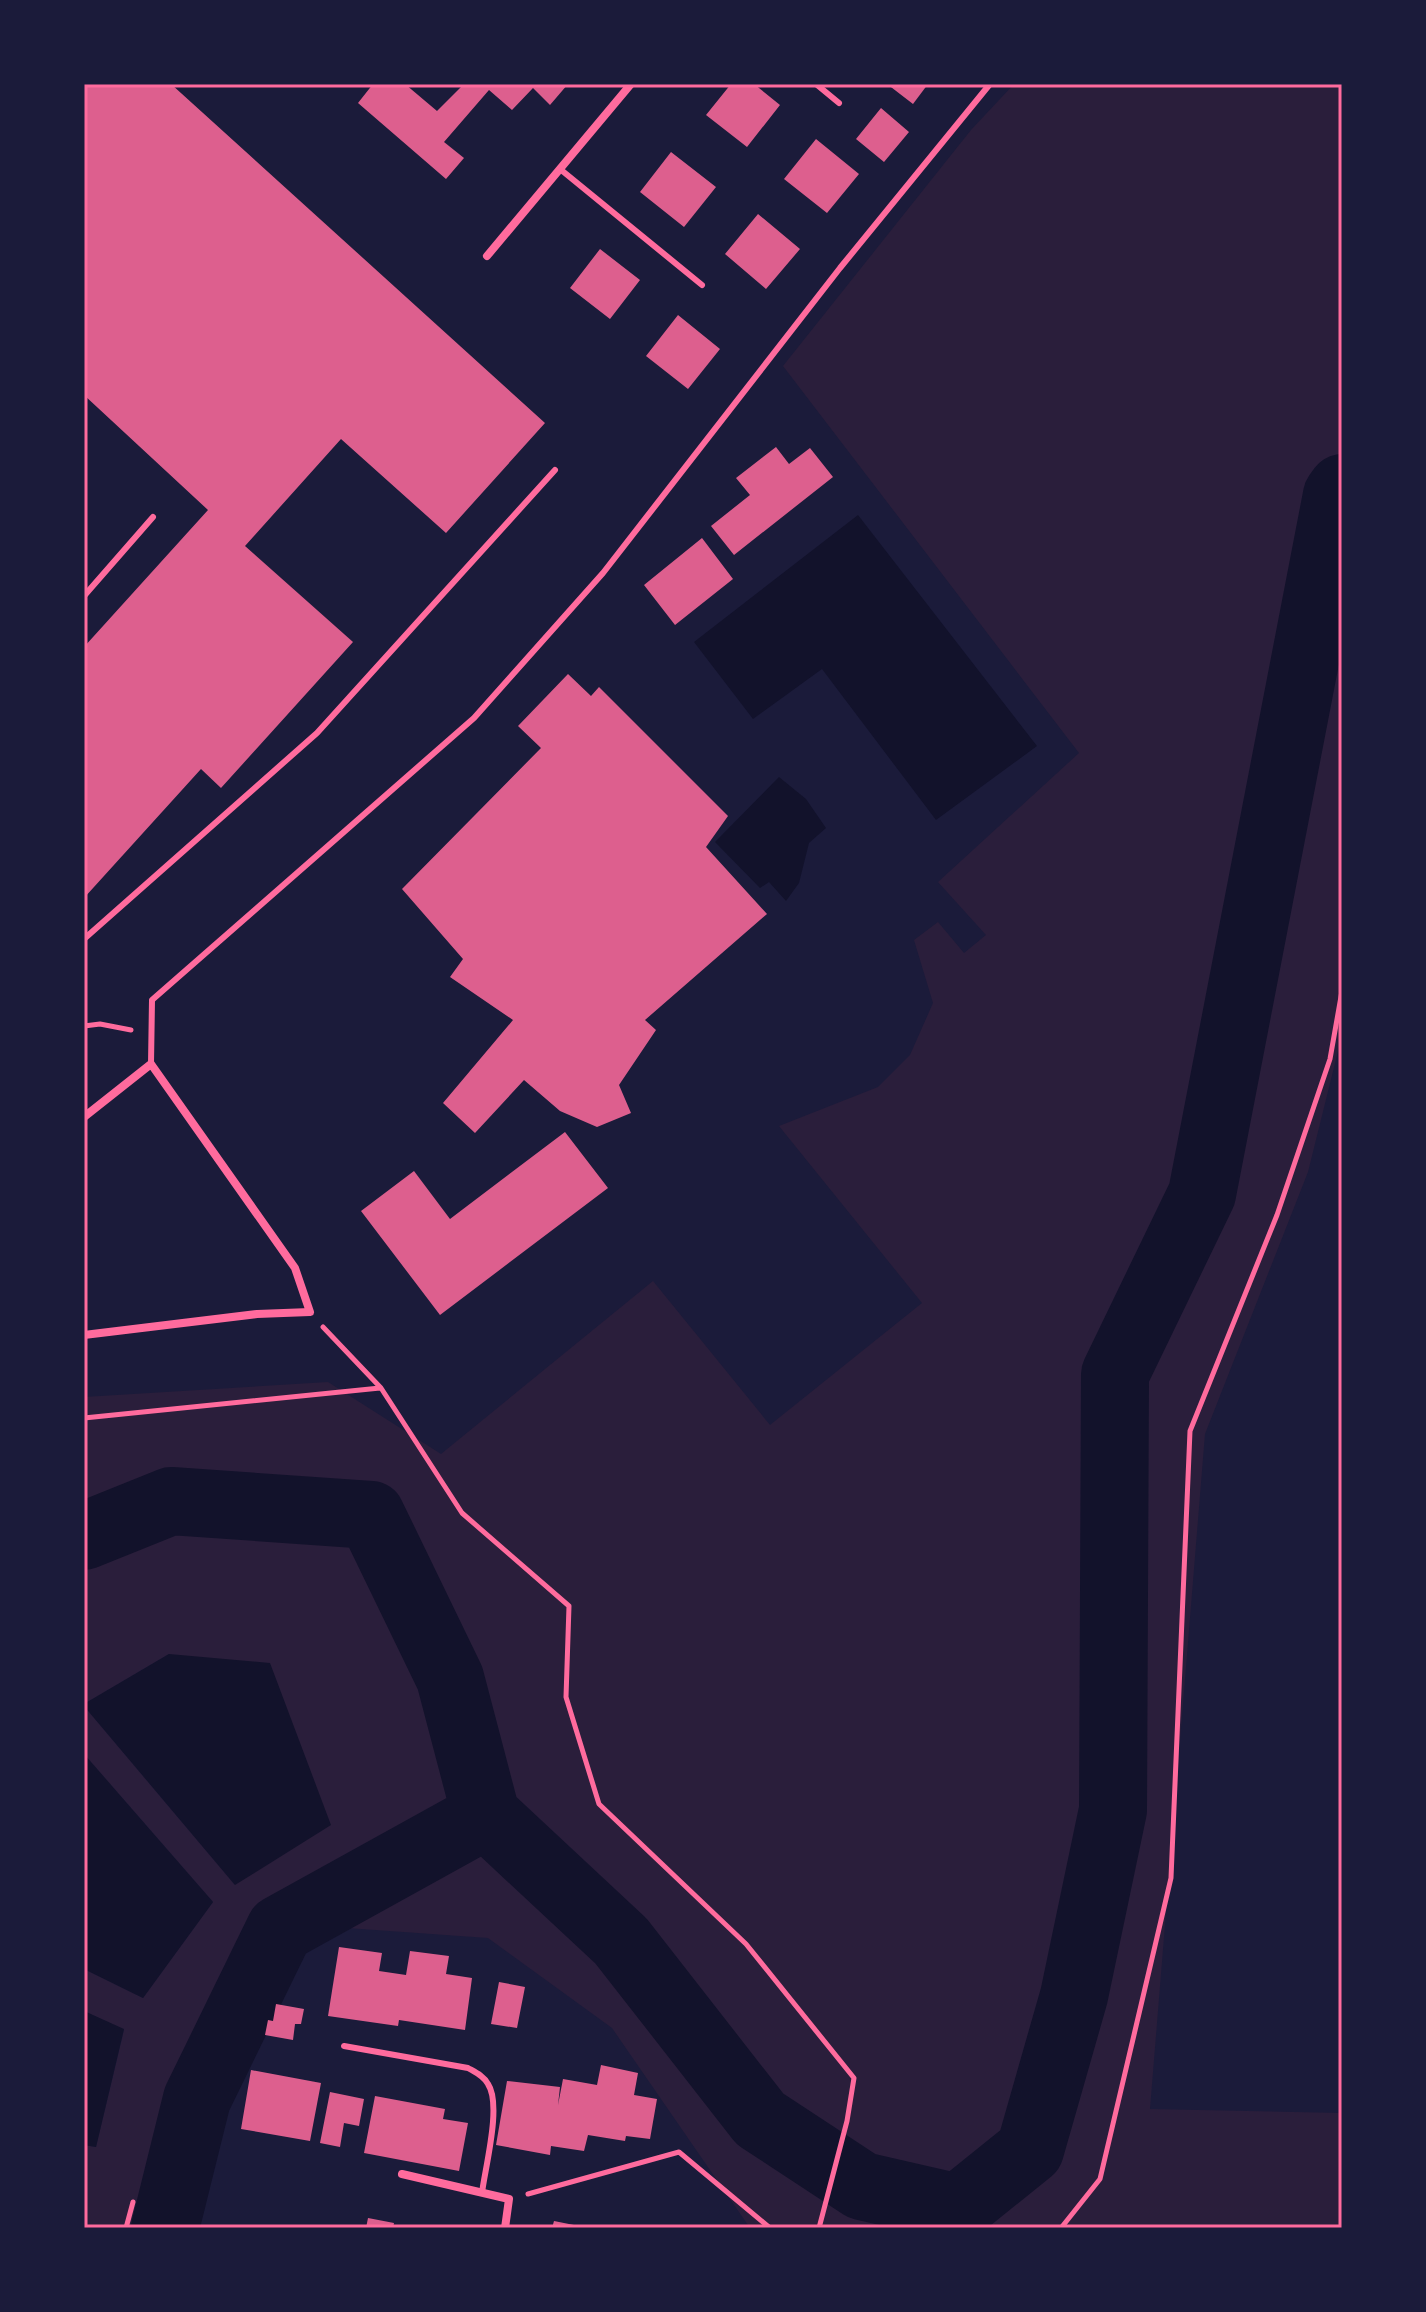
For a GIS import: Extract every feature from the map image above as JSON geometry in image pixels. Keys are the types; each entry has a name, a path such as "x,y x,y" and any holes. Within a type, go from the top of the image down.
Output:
{"street":[{"path":"487,256 631,84"},
{"path":"84,1117 151,1064 295,1268 310,1312 257,1314 84,1335"},
{"path":"402,2174 509,2199 505,2228"}],"lane":[{"path":"816,84 839,103"},
{"path":"151,1064 152,1000 474,718 603,573 840,268 990,84"},
{"path":"560,169 702,285"},
{"path":"84,939 317,733 555,470"},
{"path":"84,596 153,517"},
{"path":"344,2046 468,2068 490,2085 494,2105 482,2193"}],"path":[{"path":"1061,2228 1100,2179 1171,1878 1190,1431 1277,1215 1330,1059 1342,991"},
{"path":"84,1026 100,1024 151,1034"},
{"path":"310,1312 381,1388 462,1513 569,1606 566,1697 599,1804 746,1944 854,2078 847,2121 820,2226"},
{"path":"84,1418 381,1388"},
{"path":"509,2199 679,2152 770,2228"},
{"path":"126,2228 133,2202"}],"shaded area":[{"path":"1014,84 1342,84 1342,1035 1308,1172 1205,1434 1150,2109 1342,2113 1342,2228 750,2228 612,2028 488,1938 305,1925 186,2074 155,2228 84,2228 84,2145 96,2147 124,2030 84,2011 84,1969 143,1998 213,1902 84,1754 84,1706 235,1885 169,1654 84,1704 84,1397 328,1382 441,1454 653,1281 770,1425 922,1303 779,1126 878,1087 910,1055 933,1003 914,940 938,922 964,953 986,935 938,882 1079,753 783,366 971,130"},
{"path":"858,515 1037,746 936,820 822,669 753,719 694,642"},
{"path":"779,777 806,799 826,828 809,843 799,883 786,901 769,882 760,888 715,842"},
{"path":"169,1654 270,1663 331,1825 235,1885 84,1706"},
{"path":"84,1754 213,1902 143,1998 84,1969"},
{"path":"84,2011 124,2029 96,2147 84,2145"}],"building":[{"path":"84,84 171,84 545,423 446,533 341,439 245,546 353,642 221,788 201,769 84,898 84,647 208,510 84,395"},
{"path":"373,84 405,84 437,111 461,87 458,84 568,84 550,105 533,88 512,110 489,90 444,142 464,158 446,179 358,103"},
{"path":"731,84 754,84 780,105 747,147 706,115"},
{"path":"887,84 928,84 913,104"},
{"path":"881,108 909,132 884,162 856,139"},
{"path":"816,139 859,174 827,213 784,179"},
{"path":"671,152 716,187 684,227 640,192"},
{"path":"758,214 800,249 766,289 725,254"},
{"path":"600,249 640,280 610,319 570,288"},
{"path":"678,315 720,349 688,389 646,356"},
{"path":"776,447 789,464 810,448 833,477 734,555 711,526 750,495 736,478"},
{"path":"702,538 733,579 675,625 644,585"},
{"path":"568,674 591,696 599,687 728,816 706,847 767,914 645,1020 656,1030 619,1085 631,1113 597,1127 560,1111 524,1080 475,1133 443,1103 513,1020 450,977 463,959 402,889 541,748 518,726"},
{"path":"565,1132 608,1188 440,1315 361,1211 414,1171 450,1219"},
{"path":"339,1947 382,1953 379,1971 406,1975 410,1951 449,1956 446,1974 472,1978 465,2030 399,2020 398,2026 328,2016"},
{"path":"499,1982 525,1987 517,2028 491,2024"},
{"path":"276,2004 304,2009 301,2024 295,2024 293,2040 265,2035 268,2020 273,2021"},
{"path":"601,2065 638,2073 634,2095 657,2099 650,2139 626,2136 625,2141 588,2135 584,2151 551,2146 550,2155 496,2145 507,2081 560,2087 558,2105 563,2079 597,2085"},
{"path":"251,2070 321,2083 310,2141 241,2129"},
{"path":"330,2092 364,2099 359,2126 344,2123 340,2147 320,2143"},
{"path":"375,2096 445,2109 443,2119 468,2123 459,2171 364,2153"},
{"path":"368,2218 394,2223 393,2228 366,2228"},
{"path":"554,2221 584,2227 584,2228 552,2228"}],"waterway":[{"path":"84,1536 171,1501 371,1515 450,1678 486,1815 621,1941 760,2119 862,2186 958,2208 1030,2150 1074,1996 1113,1810 1115,1374 1202,1194 1337,495 1342,488"},
{"path":"165,2228 197,2099 280,1929 486,1815"}]}
